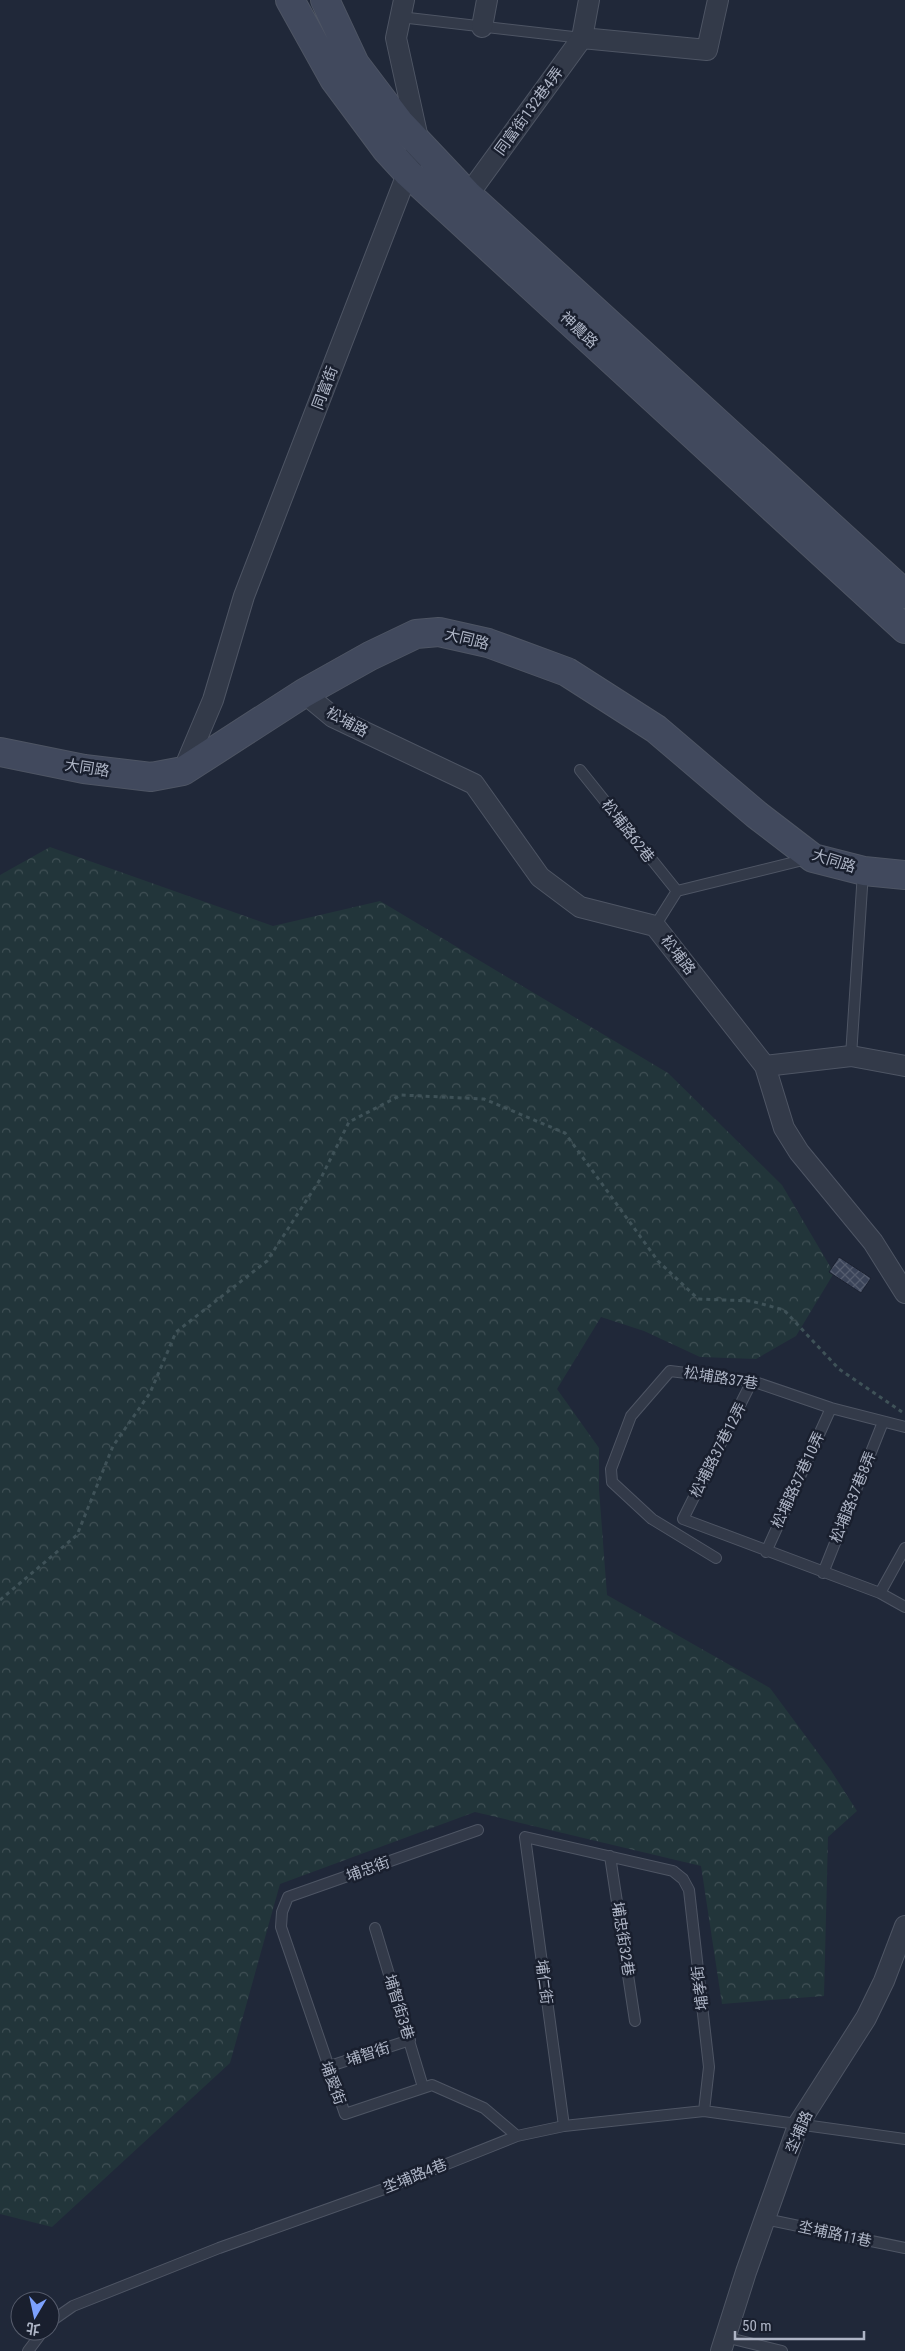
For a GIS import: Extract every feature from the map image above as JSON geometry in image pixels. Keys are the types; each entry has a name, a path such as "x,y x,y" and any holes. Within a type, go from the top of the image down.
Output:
{"street":[{"name":"神農路","path":"290,0 334,79 386,149 408,173 458,203 905,594"},
{"name":"神農路","path":"325,0 355,64 399,122 419,143 458,203 905,629"},
{"path":"482,27 487,0"},
{"name":"同富街132巷4弄","path":"458,203 582,38 589,0"},
{"path":"582,38 707,50 718,0"},
{"path":"402,9 396,38 419,143"},
{"name":"同富街","path":"182,771 213,700 244,596 419,143"},
{"name":"大同路","path":"0,752 84,770 151,777 182,771 304,693 416,634 439,632 488,643 566,672 656,729 757,815 813,858 864,871 905,875"},
{"name":"松埔路","path":"304,693 333,718 474,784 540,877 580,907 655,926 765,1066 784,1128 799,1152 873,1242 903,1283"},
{"path":"765,1066 851,1056 905,1066"},
{"name":"坔埔路","path":"723,2344 799,2124 866,2018 884,1981 905,1926"}],"lane":[{"path":"402,9 482,27 582,38"},
{"name":"松埔路62巷","path":"580,770 676,891"},
{"path":"655,926 676,891 813,858"},
{"path":"851,1056 864,871"},
{"name":"松埔路37巷","path":"716,1558 652,1518 612,1482 611,1469 631,1416 670,1371 752,1380 831,1408 905,1427"},
{"name":"松埔路37巷12弄","path":"752,1380 683,1519 766,1552"},
{"name":"松埔路37巷10弄","path":"766,1552 831,1408"},
{"name":"松埔路37巷8弄","path":"823,1573 883,1422"},
{"path":"880,1593 905,1548"},
{"path":"766,1552 880,1593 905,1607"},
{"name":"埔忠街","path":"281,1927 282,1912 288,1897 478,1830"},
{"name":"埔仁街","path":"564,2126 525,1837 610,1856"},
{"name":"埔孝街","path":"610,1856 673,1871 683,1878 689,1890 709,2066 704,2111"},
{"name":"埔忠街32巷","path":"610,1856 635,2021"},
{"name":"埔愛街","path":"281,1927 344,2114 432,2085 484,2108 517,2136"},
{"name":"埔智街3巷","path":"375,1928 423,2088"},
{"name":"埔智街","path":"327,2067 410,2040"},
{"name":"坔埔路4巷","path":"60,2315 73,2306 219,2248 384,2189 517,2136 564,2126 704,2111 905,2139"},
{"name":"坔埔路11巷","path":"765,2220 905,2248"},
{"path":"723,2344 782,2351"}],"path":[{"path":"0,1600 77,1535 113,1446 150,1393 176,1332 266,1261 321,1178 349,1122 401,1095 484,1099 565,1133 658,1261 698,1299 751,1301 784,1310 839,1369 905,1414"}],"green space":[{"path":"50,847 273,926 380,901 668,1073 782,1185 834,1273 796,1336 756,1359 700,1357 644,1331 601,1317 557,1389 599,1448 599,1489 607,1595 770,1688 830,1769 857,1811 828,1837 824,1996 722,2004 701,1866 475,1812 280,1884 230,2063 52,2227 0,2214 0,875"}],"building":[{"path":"839,1257 871,1278 861,1293 829,1272"}]}
